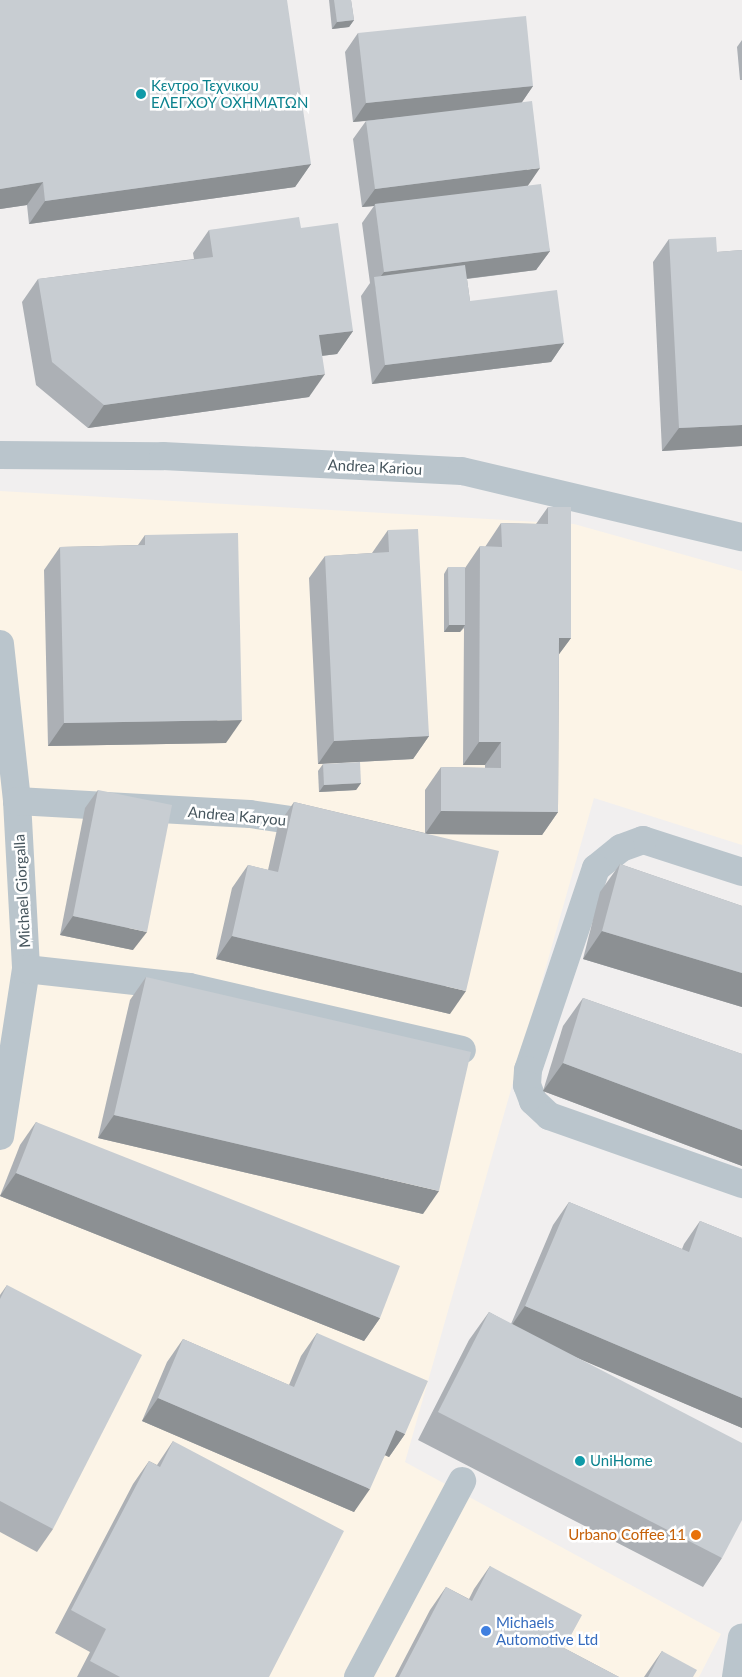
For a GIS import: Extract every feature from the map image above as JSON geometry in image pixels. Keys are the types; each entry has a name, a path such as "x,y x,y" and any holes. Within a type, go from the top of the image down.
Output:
{"street":[{"name":"Andrea Kariou","path":"0,455 163,456 462,471 742,537"},
{"name":"Michael Giorgalla","path":"0,644 17,801 26,969 0,1136"},
{"name":"Andrea Karyou","path":"17,801 250,814 348,829"},
{"path":"742,872 643,840 621,848 596,868 528,1070 527,1085 533,1101 549,1116 742,1184"},
{"path":"26,969 189,986 462,1050"},
{"path":"358,1677 462,1482"},
{"path":"736,1677 742,1636"}],"shaded area":[{"path":"0,491 574,524 742,571 742,845 594,798 405,1462 721,1634 699,1677 0,1677"}],"building":[{"name":"Κεντρο Τεχνικου ΕΛΕΓΧΟΥ ΟΧΗΜΑΤΩΝ","path":"0,0 287,0 311,164 45,201 43,182 0,189"},
{"path":"334,0 351,0 354,20 337,22"},
{"path":"526,16 533,86 366,103 358,33"},
{"path":"532,101 540,168 375,189 366,121"},
{"path":"541,184 550,251 384,272 375,204"},
{"path":"299,217 301,228 338,223 353,331 319,335 325,374 104,405 52,362 38,279 213,257 209,230"},
{"path":"716,237 717,252 742,250 742,425 679,428 669,239"},
{"path":"465,265 470,301 557,290 564,343 385,365 374,277"},
{"path":"548,507 571,507 571,638 559,638 558,812 441,811 441,767 501,768 501,742 479,742 480,546 502,547 501,523 548,524"},
{"path":"418,529 429,736 334,741 325,556 389,552 388,530"},
{"path":"238,533 242,720 64,723 60,547 145,545 145,535"},
{"path":"448,567 465,567 465,625 449,625"},
{"path":"360,762 361,783 324,785 323,764"},
{"path":"98,790 172,805 147,932 73,916"},
{"path":"294,802 499,851 466,991 232,936 248,865 278,872"},
{"path":"620,864 742,906 742,973 602,931"},
{"path":"146,977 471,1052 439,1191 114,1115"},
{"path":"583,998 742,1054 742,1130 563,1063"},
{"path":"36,1122 400,1266 380,1318 16,1173"},
{"path":"569,1202 689,1252 700,1221 742,1238 742,1398 525,1306"},
{"path":"7,1285 142,1355 53,1529 0,1501 0,1299"},
{"name":"UniHome","path":"489,1312 742,1443 742,1520 722,1558 438,1412"},
{"path":"317,1333 428,1381 405,1434 396,1430 370,1489 158,1398 183,1339 294,1387"},
{"path":"173,1441 344,1531 269,1677 120,1677 90,1661 106,1629 71,1610 149,1461 160,1467"},
{"name":"Michaels Automotive Ltd","path":"490,1566 582,1615 564,1648 619,1677 399,1677 446,1587 472,1601"},
{"path":"662,1651 697,1670 693,1677 648,1677"}],"place":[{"name":"Κεντρο Τεχνικου ΕΛΕΓΧΟΥ ΟΧΗΜΑΤΩΝ","path":"141,94"},
{"name":"UniHome","path":"580,1461"},
{"name":"Urbano Coffee 11","path":"696,1535"},
{"name":"Michaels Automotive Ltd","path":"486,1631"}]}
